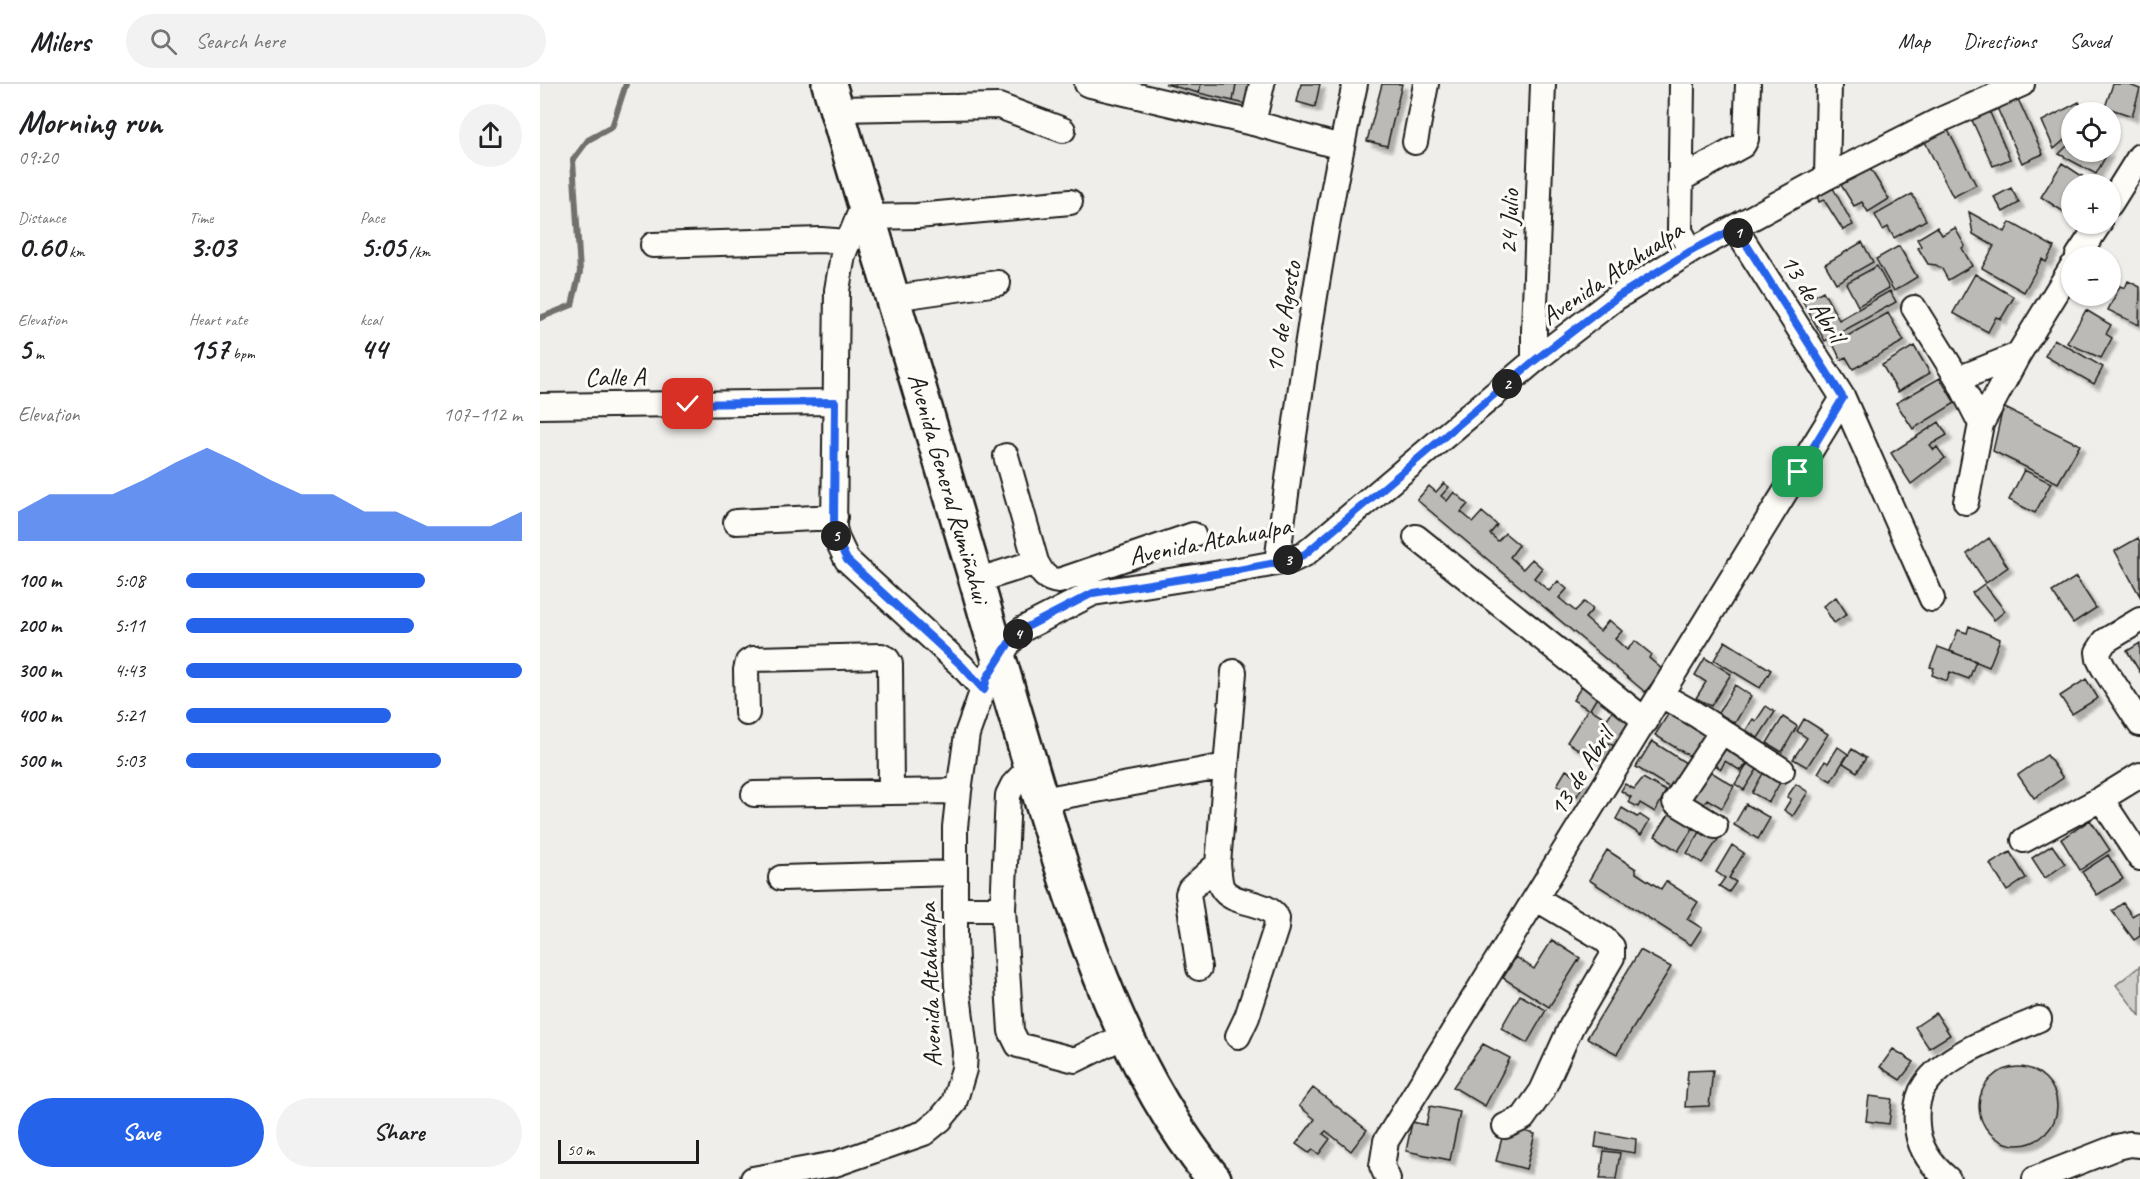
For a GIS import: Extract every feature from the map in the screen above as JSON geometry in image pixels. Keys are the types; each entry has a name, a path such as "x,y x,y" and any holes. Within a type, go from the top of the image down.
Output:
{"highway":[{"name":"Avenida General Rumiñahui","path":"832,96 860,221 893,298 1030,767 1088,944 1106,991 1158,1098 1214,1179"}],"street":[{"path":"1087,84 1253,123 1341,147"},
{"path":"1253,123 1262,84"},
{"name":"10 de Agosto","path":"1277,562 1300,383 1341,147 1355,84"},
{"path":"1414,142 1426,84"},
{"name":"24 Julio","path":"1534,361 1544,84"},
{"path":"1682,84 1680,231 1691,251"},
{"path":"1680,179 1743,146 1746,139 1748,84"},
{"path":"1827,177 1829,84"},
{"name":"Avenida Atahualpa","path":"753,1179 835,1172 924,1133 940,1120 954,1103 964,1069 965,1052 957,984 954,873 955,827 967,734 987,678 1009,643 1023,629 1093,593 1233,571 1292,560 1305,554 1534,361 1617,297 1691,251 1827,177 1938,121 2022,84"},
{"path":"832,96 999,106 1063,130"},
{"path":"2121,186 2140,156"},
{"path":"653,245 821,240 860,221 1070,202"},
{"path":"860,221 843,255 837,290 835,402 837,539 847,560 962,666 984,690"},
{"name":"13 de Abril","path":"1736,228 1843,398 1932,599"},
{"path":"893,298 998,283"},
{"path":"1966,502 1981,424 2018,355 2061,285"},
{"path":"1914,308 1958,379 1981,424"},
{"path":"1958,379 2018,355"},
{"name":"13 de Abril","path":"1388,1179 1382,1166 1386,1141 1843,398"},
{"name":"Calle A","path":"540,406 835,402"},
{"path":"1006,456 1036,562 1044,577 1059,581 1193,535"},
{"path":"736,522 835,517"},
{"path":"1416,537 1646,721"},
{"path":"976,581 1036,562"},
{"path":"2140,620 2112,637 2098,652 2098,659 2140,724"},
{"path":"747,713 746,670 748,662 753,659 881,656 887,659 890,664 891,792"},
{"path":"1234,672 1218,864 1222,888 1232,896 1268,909 1277,918 1276,928 1247,1017 1238,1036"},
{"path":"1661,695 1722,730 1782,770"},
{"path":"1714,826 1675,802 1722,730"},
{"path":"1041,800 1226,766"},
{"path":"1030,767 1008,795 1003,909 1011,1031 1018,1045 1075,1060 1126,1035"},
{"path":"2024,840 2101,799 2140,775"},
{"path":"754,794 959,791"},
{"path":"2101,799 2140,858"},
{"path":"1199,968 1188,894 1190,889 1218,864"},
{"path":"781,879 954,873"},
{"path":"1505,1126 1523,1118 1542,1091 1571,1027 1612,957 1612,947 1604,939 1536,899"},
{"path":"955,909 1003,909"},
{"path":"1948,1179 1936,1169 1917,1135 1916,1112 1924,1086 1945,1064 2038,1019"},
{"path":"2035,1179 2117,1147 2130,1144 2140,1145"}],"shaded area":[{"path":"2140,966 2140,1016 2116,985"}],"building":[{"path":"1165,84 1201,84 1199,93"},
{"path":"1201,84 1236,84 1233,101 1199,93"},
{"path":"1236,84 1250,84 1245,104 1233,101"},
{"path":"1301,84 1320,84 1315,107 1297,102"},
{"path":"1382,84 1402,84 1387,146 1367,141"},
{"path":"2113,84 2127,84 2140,89 2132,116 2121,112 2121,102 2107,102"},
{"path":"2018,99 2043,154 2022,163 1997,108"},
{"path":"1988,108 2010,159 1993,166 1970,116"},
{"path":"2061,111 2061,143 2054,149 2042,121"},
{"path":"1947,128 1976,185 1953,197 1924,140"},
{"path":"2074,162 2103,162 2096,174"},
{"path":"2062,163 2079,174 2061,174 2061,210 2041,197"},
{"path":"1869,167 1889,199 1868,212 1862,202 1854,206 1841,185"},
{"path":"1833,188 1853,225 1843,230 1824,200 1819,202 1817,196"},
{"path":"2011,188 2019,203 2003,212 1994,197"},
{"path":"1912,194 1926,220 1894,238 1888,227 1883,230 1875,215"},
{"path":"1969,212 2005,232 2010,222 2054,247 2046,262 2042,259 2024,292 1982,268 1994,246 1973,234"},
{"path":"1937,227 1942,235 1955,228 1972,266 1948,280 1942,269 1928,264 1918,248 1921,246 1917,239"},
{"path":"1862,242 1873,262 1836,283 1825,264"},
{"path":"1899,246 1917,277 1894,291 1876,259"},
{"path":"1877,266 1889,288 1858,306 1846,283"},
{"path":"1975,274 2014,297 2001,319 1996,317 1988,332 1953,313"},
{"path":"2128,281 2140,287 2139,325 2108,310 2110,306 2121,306 2121,286 2125,288"},
{"path":"1823,291 1839,320 1890,291 1896,302 1825,341 1803,302"},
{"path":"2086,310 2111,325 2106,334 2112,338 2101,358 2067,343"},
{"path":"1888,313 1904,341 1853,369 1846,357 1841,360 1833,344"},
{"path":"2054,339 2103,367 2094,384 2045,356"},
{"path":"1914,346 1930,373 1898,392 1882,365"},
{"path":"1940,378 1955,403 1913,429 1896,403"},
{"path":"2003,407 2080,445 2058,483 1993,451"},
{"path":"1939,422 1947,435 1930,445 1934,450 1937,447 1945,458 1911,484 1891,453"},
{"path":"2024,470 2051,483 2035,513 2009,500"},
{"path":"1444,483 1449,487 1441,496 1447,501 1454,492 1468,504 1461,512 1473,522 1482,512 1497,525 1490,534 1498,541 1505,533 1519,545 1510,557 1523,569 1532,559 1542,568 1534,578 1549,591 1558,581 1567,589 1559,598 1575,611 1584,602 1593,609 1585,618 1600,631 1609,620 1622,631 1615,639 1627,650 1635,641 1651,654 1649,658 1663,670 1645,692 1417,500 1429,486 1436,492"},
{"path":"1989,538 2008,567 1986,583 1967,554"},
{"path":"2138,538 2140,542 2140,596 2115,551"},
{"path":"2076,577 2096,608 2073,623 2052,592"},
{"path":"1984,584 2005,611 1994,620 1972,593"},
{"path":"1836,597 1847,614 1834,623 1823,606"},
{"path":"1969,626 2000,639 1989,667 1950,651 1958,630 1967,633"},
{"path":"1725,641 1771,670 1760,688 1714,660"},
{"path":"2140,643 2140,672 2127,651"},
{"path":"1938,647 1976,661 1969,679 1950,672 1947,681 1932,675 1934,668 1930,667"},
{"path":"1705,658 1731,674 1711,706 1696,698 1706,682 1695,675"},
{"path":"2086,679 2098,698 2072,714 2060,696"},
{"path":"1583,684 1599,694 1590,709 1607,719 1613,710 1630,720 1614,746 1609,743 1597,761 1567,742 1588,709 1573,700"},
{"path":"1735,685 1751,696 1735,723 1718,713"},
{"path":"1766,706 1775,712 1758,738 1746,730 1753,719 1756,721"},
{"path":"1672,708 1707,731 1691,757 1655,735"},
{"path":"1783,717 1797,726 1782,752 1767,743"},
{"path":"1804,719 1828,734 1807,767 1793,759 1807,738 1797,731"},
{"path":"1652,741 1686,763 1670,788 1636,767"},
{"path":"1722,747 1747,763 1741,771 1725,761 1721,769 1712,763"},
{"path":"1838,747 1848,754 1831,781 1818,773 1825,761 1828,763"},
{"path":"1852,749 1866,758 1857,772 1843,763"},
{"path":"2047,755 2063,778 2034,798 2018,775"},
{"path":"1749,762 1758,768 1744,790 1735,784"},
{"path":"1566,770 1585,781 1577,796 1557,785"},
{"path":"1708,770 1734,786 1722,808 1707,799 1701,809 1689,802"},
{"path":"1765,770 1782,779 1769,802 1752,793"},
{"path":"1643,778 1666,791 1655,812 1640,803 1638,807 1628,802 1631,797 1621,791 1625,784 1634,789"},
{"path":"1796,784 1808,792 1793,816 1784,810 1791,799 1787,797"},
{"path":"1746,804 1770,818 1758,839 1734,825"},
{"path":"1622,808 1649,821 1641,835 1616,819"},
{"path":"1670,813 1681,820 1683,817 1695,825 1678,851 1655,836"},
{"path":"2090,820 2110,850 2080,870 2061,839"},
{"path":"1707,830 1719,838 1702,863 1687,853 1700,832 1704,834"},
{"path":"1732,845 1744,853 1729,878 1736,882 1729,892 1719,886 1725,878 1716,872"},
{"path":"2052,845 2065,864 2045,878 2032,858"},
{"path":"1607,850 1661,889 1666,881 1698,902 1687,919 1702,928 1691,945 1589,880"},
{"path":"2010,852 2026,878 2007,891 1990,864"},
{"path":"2108,855 2123,879 2097,895 2082,872"},
{"path":"2123,903 2132,916 2140,911 2140,936 2134,940 2112,911"},
{"path":"1552,940 1580,958 1549,1007 1503,978 1516,957 1534,969"},
{"path":"1640,950 1671,967 1617,1054 1587,1038"},
{"path":"1520,995 1546,1010 1527,1043 1501,1028"},
{"path":"1936,1013 1950,1035 1929,1048 1915,1027"},
{"path":"1483,1044 1510,1058 1485,1106 1453,1087"},
{"path":"1893,1049 1914,1062 1900,1080 1880,1067"},
{"path":"2018,1067 2033,1070 2045,1079 2054,1091 2057,1106 2054,1121 2045,1133 2033,1142 2018,1145 2003,1142 1991,1133 1982,1121 1979,1106 1982,1091 1991,1079 2003,1070"},
{"path":"1713,1070 1709,1106 1685,1107 1688,1071"},
{"path":"1313,1088 1367,1130 1351,1151 1326,1131 1323,1134 1330,1139 1319,1154 1313,1150 1309,1153 1296,1144 1315,1119 1299,1106"},
{"path":"1869,1096 1892,1099 1889,1124 1866,1121"},
{"path":"1430,1106 1460,1112 1450,1160 1406,1151 1412,1122 1426,1125"},
{"path":"1505,1126 1535,1134 1526,1169 1496,1161"},
{"path":"1597,1132 1636,1139 1635,1153 1595,1147"},
{"path":"1604,1151 1620,1153 1616,1179 1600,1179"}],"waterway":[{"path":"540,318 572,305 580,272 573,160 588,140 612,127 626,84"}],"route":[{"path":"688,404 835,402 834,528 847,560 962,666 984,690 987,678 1009,643 1023,629 1093,593 1233,571 1292,560 1305,554 1534,361 1617,297 1691,251 1736,228 1843,398 1798,472"}]}
